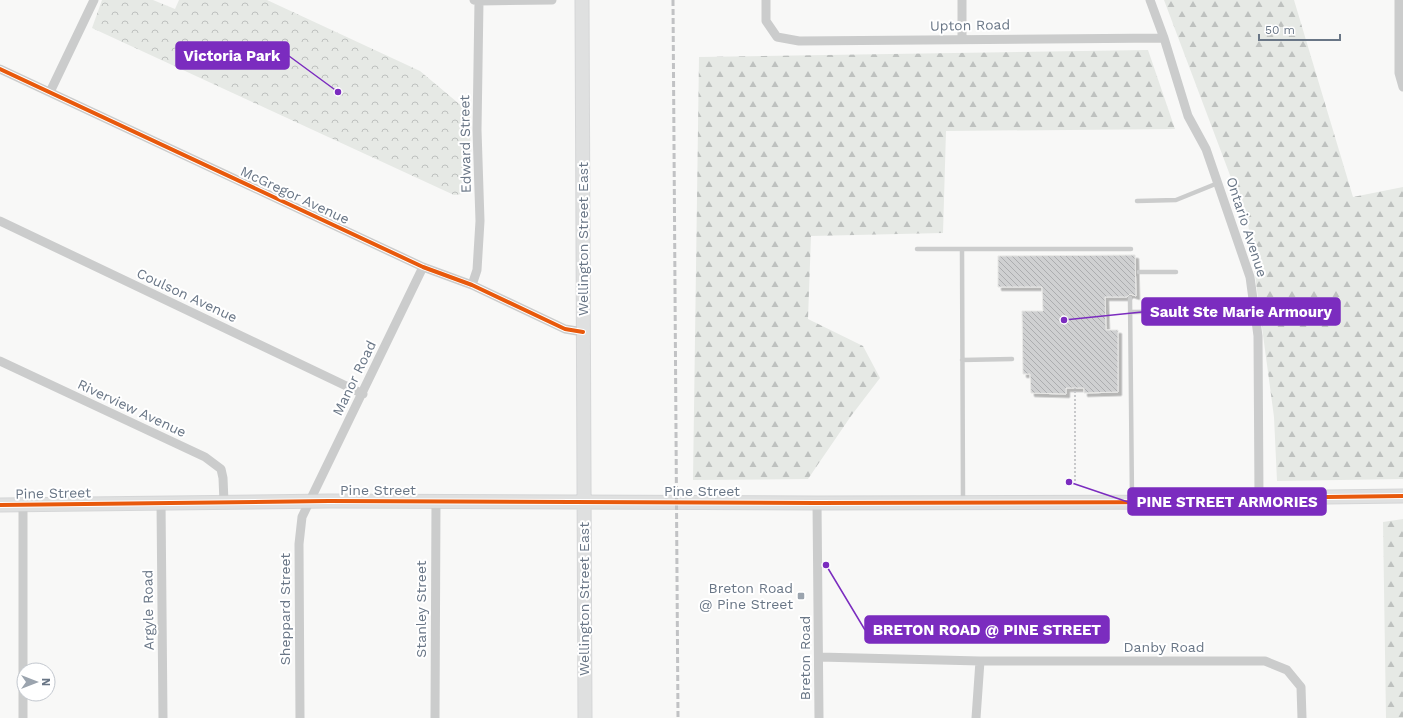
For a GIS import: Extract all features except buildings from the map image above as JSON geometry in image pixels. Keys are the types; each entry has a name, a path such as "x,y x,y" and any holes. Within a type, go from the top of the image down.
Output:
{"street":[{"path":"50,92 94,0"},
{"path":"476,0 552,0"},
{"name":"Edward Street","path":"472,285 477,270 480,221 477,130 476,0"},
{"name":"Wellington Street East","path":"582,0 585,718"},
{"name":"Upton Road","path":"766,0 766,21 777,37 799,41 1164,38"},
{"path":"962,0 962,39"},
{"name":"Ontario Avenue","path":"1150,0 1164,38 1188,116 1206,149 1250,278 1258,336 1259,498"},
{"path":"1399,0 1399,73 1403,87"},
{"name":"McGregor Avenue","path":"0,69 423,267 472,285 565,329 583,332"},
{"name":"Coulson Avenue","path":"0,221 363,394"},
{"name":"Manor Road","path":"310,501 423,267"},
{"name":"Riverview Avenue","path":"0,361 205,457 221,468 224,502"},
{"name":"Pine Street","path":"0,505 310,501 818,503 1223,502 1259,498 1403,496"},
{"name":"Sheppard Street","path":"300,718 299,544 302,517 310,501"},
{"name":"Stanley Street","path":"434,718 436,501"},
{"name":"Argyle Road","path":"161,502 163,718"},
{"name":"Breton Road","path":"818,503 819,718"},
{"path":"23,505 23,718"},
{"name":"Danby Road","path":"819,658 980,661 1265,661 1287,670 1301,687 1302,718"},
{"path":"976,718 980,661"}],"lane":[{"path":"1137,201 1176,200 1218,183"},
{"path":"917,249 1131,249"},
{"path":"962,250 963,502"},
{"path":"1139,272 1176,272"},
{"path":"1130,298 1132,502"},
{"path":"1130,312 1232,311 1254,305"},
{"path":"962,360 1012,359"}],"path":[{"path":"1075,388 1075,481"}],"green space":[{"path":"102,0 153,0 175,9 179,0 267,0 420,71 470,113 471,193 454,195 92,28"},
{"path":"1164,0 1294,0 1353,197 1403,187 1403,479 1277,481 1274,417 1248,223"},
{"path":"1148,50 1175,129 946,131 943,233 811,236 808,319 863,346 880,378 851,416 808,479 693,480 699,57"},
{"path":"1403,519 1403,718 1386,718 1383,522"}],"railway":[{"path":"673,0 678,718"}],"cycle path":[{"path":"0,69 423,267 472,285 565,329 583,332"},
{"path":"0,505 329,501 817,503 1223,502 1259,498 1403,496"}],"place":[{"name":"Victoria Park","path":"338,92"},
{"name":"Sault Ste Marie Armoury","path":"1064,320"},
{"name":"PINE STREET ARMORIES","path":"1069,482"},
{"name":"BRETON ROAD @ PINE STREET","path":"826,565"},
{"name":"Breton Road @ Pine Street","path":"801,596"}]}
